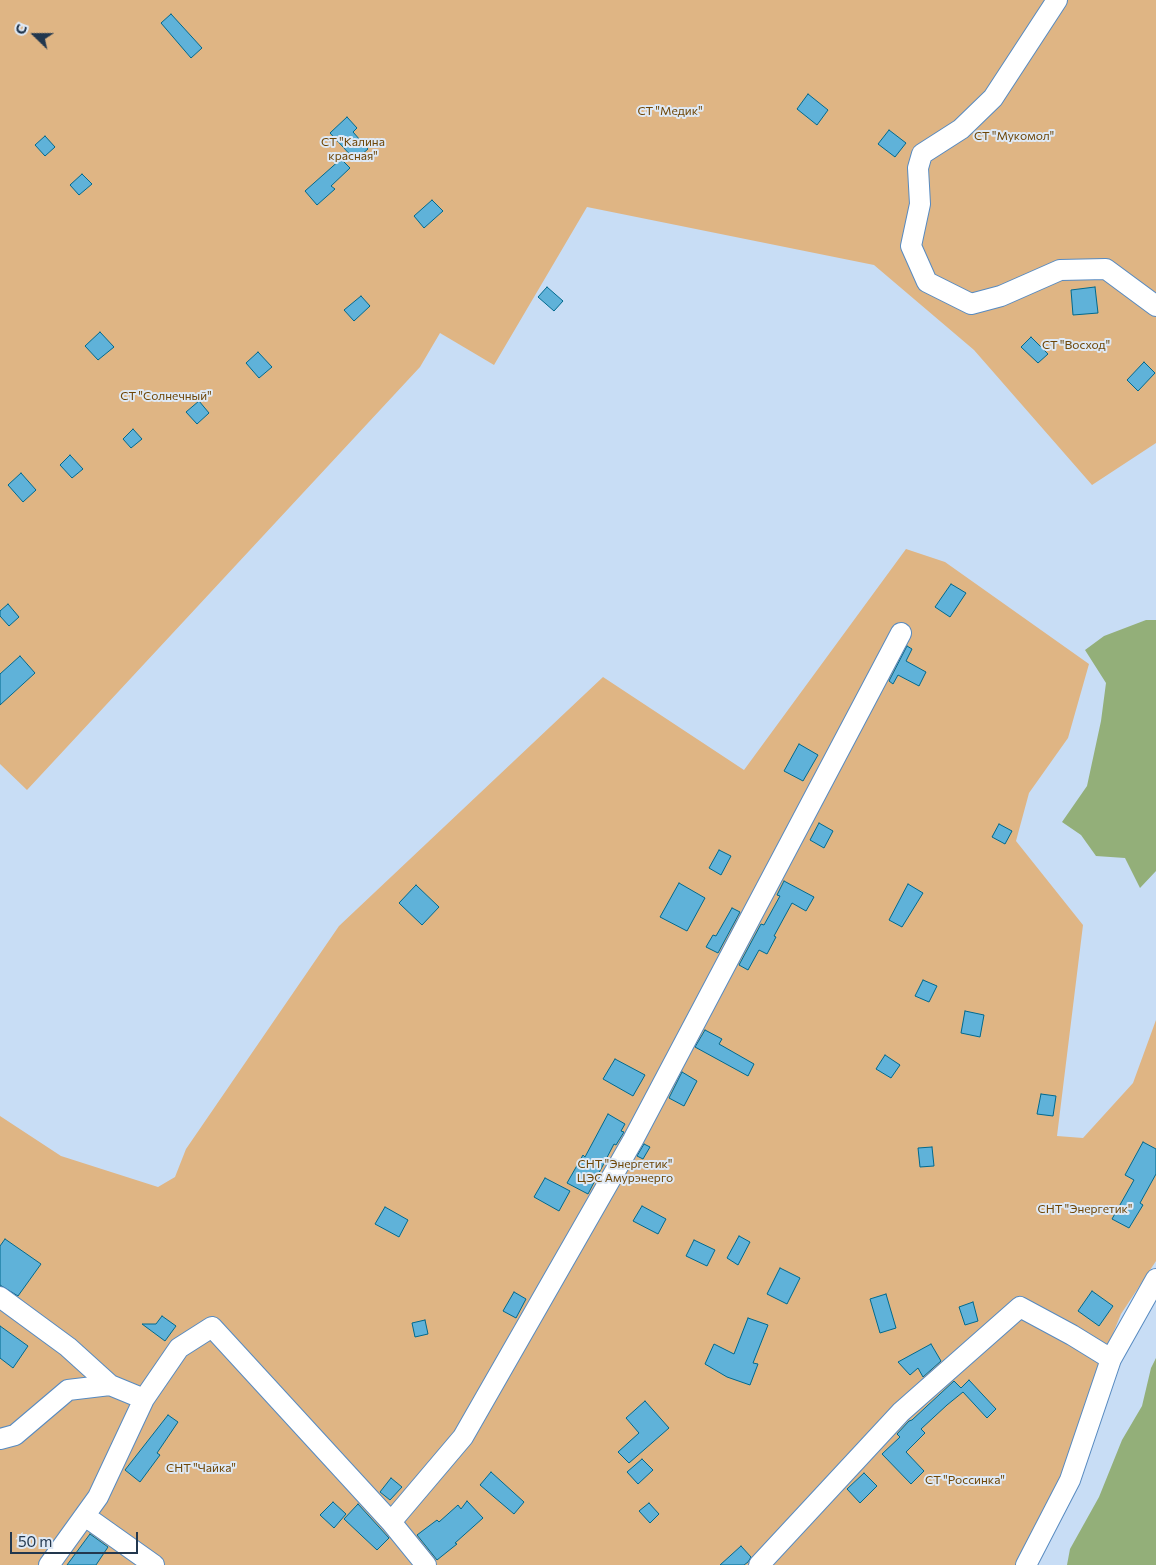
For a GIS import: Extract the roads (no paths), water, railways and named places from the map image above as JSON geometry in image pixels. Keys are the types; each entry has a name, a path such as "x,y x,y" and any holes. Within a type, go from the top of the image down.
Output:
{"street":[{"path":"1057,0 993,98 961,129 922,154 918,168 920,204 911,246 927,282 971,304 1001,296 1060,270 1106,269 1156,306"},
{"path":"391,1522 463,1436 633,1140 900,633"},
{"path":"1026,1565 1070,1480 1111,1359 1156,1279"},
{"path":"0,1297 68,1347 110,1385 144,1399"},
{"path":"759,1565 901,1412 1020,1307 1111,1359"},
{"path":"49,1565 98,1497 144,1399 179,1348 212,1327 391,1522 426,1565"},
{"path":"0,1439 15,1435 68,1390 110,1385"},
{"path":"85,1516 154,1565"}],"park label":[{"name":"СТ \"Медик\"","path":"670,111"},
{"name":"СТ \"Мукомол\"","path":"1014,136"},
{"name":"СТ \"Калина красная\"","path":"353,149"},
{"name":"СТ \"Восход\"","path":"1076,345"},
{"name":"СТ \"Солнечный\"","path":"166,396"},
{"name":"СНТ \"Энергетик\" ЦЭС Амурэнерго","path":"625,1171"},
{"name":"СНТ \"Энергетик\"","path":"1085,1209"},
{"name":"СНТ \"Чайка\"","path":"201,1468"},
{"name":"СТ \"Россинка\"","path":"965,1480"}]}
